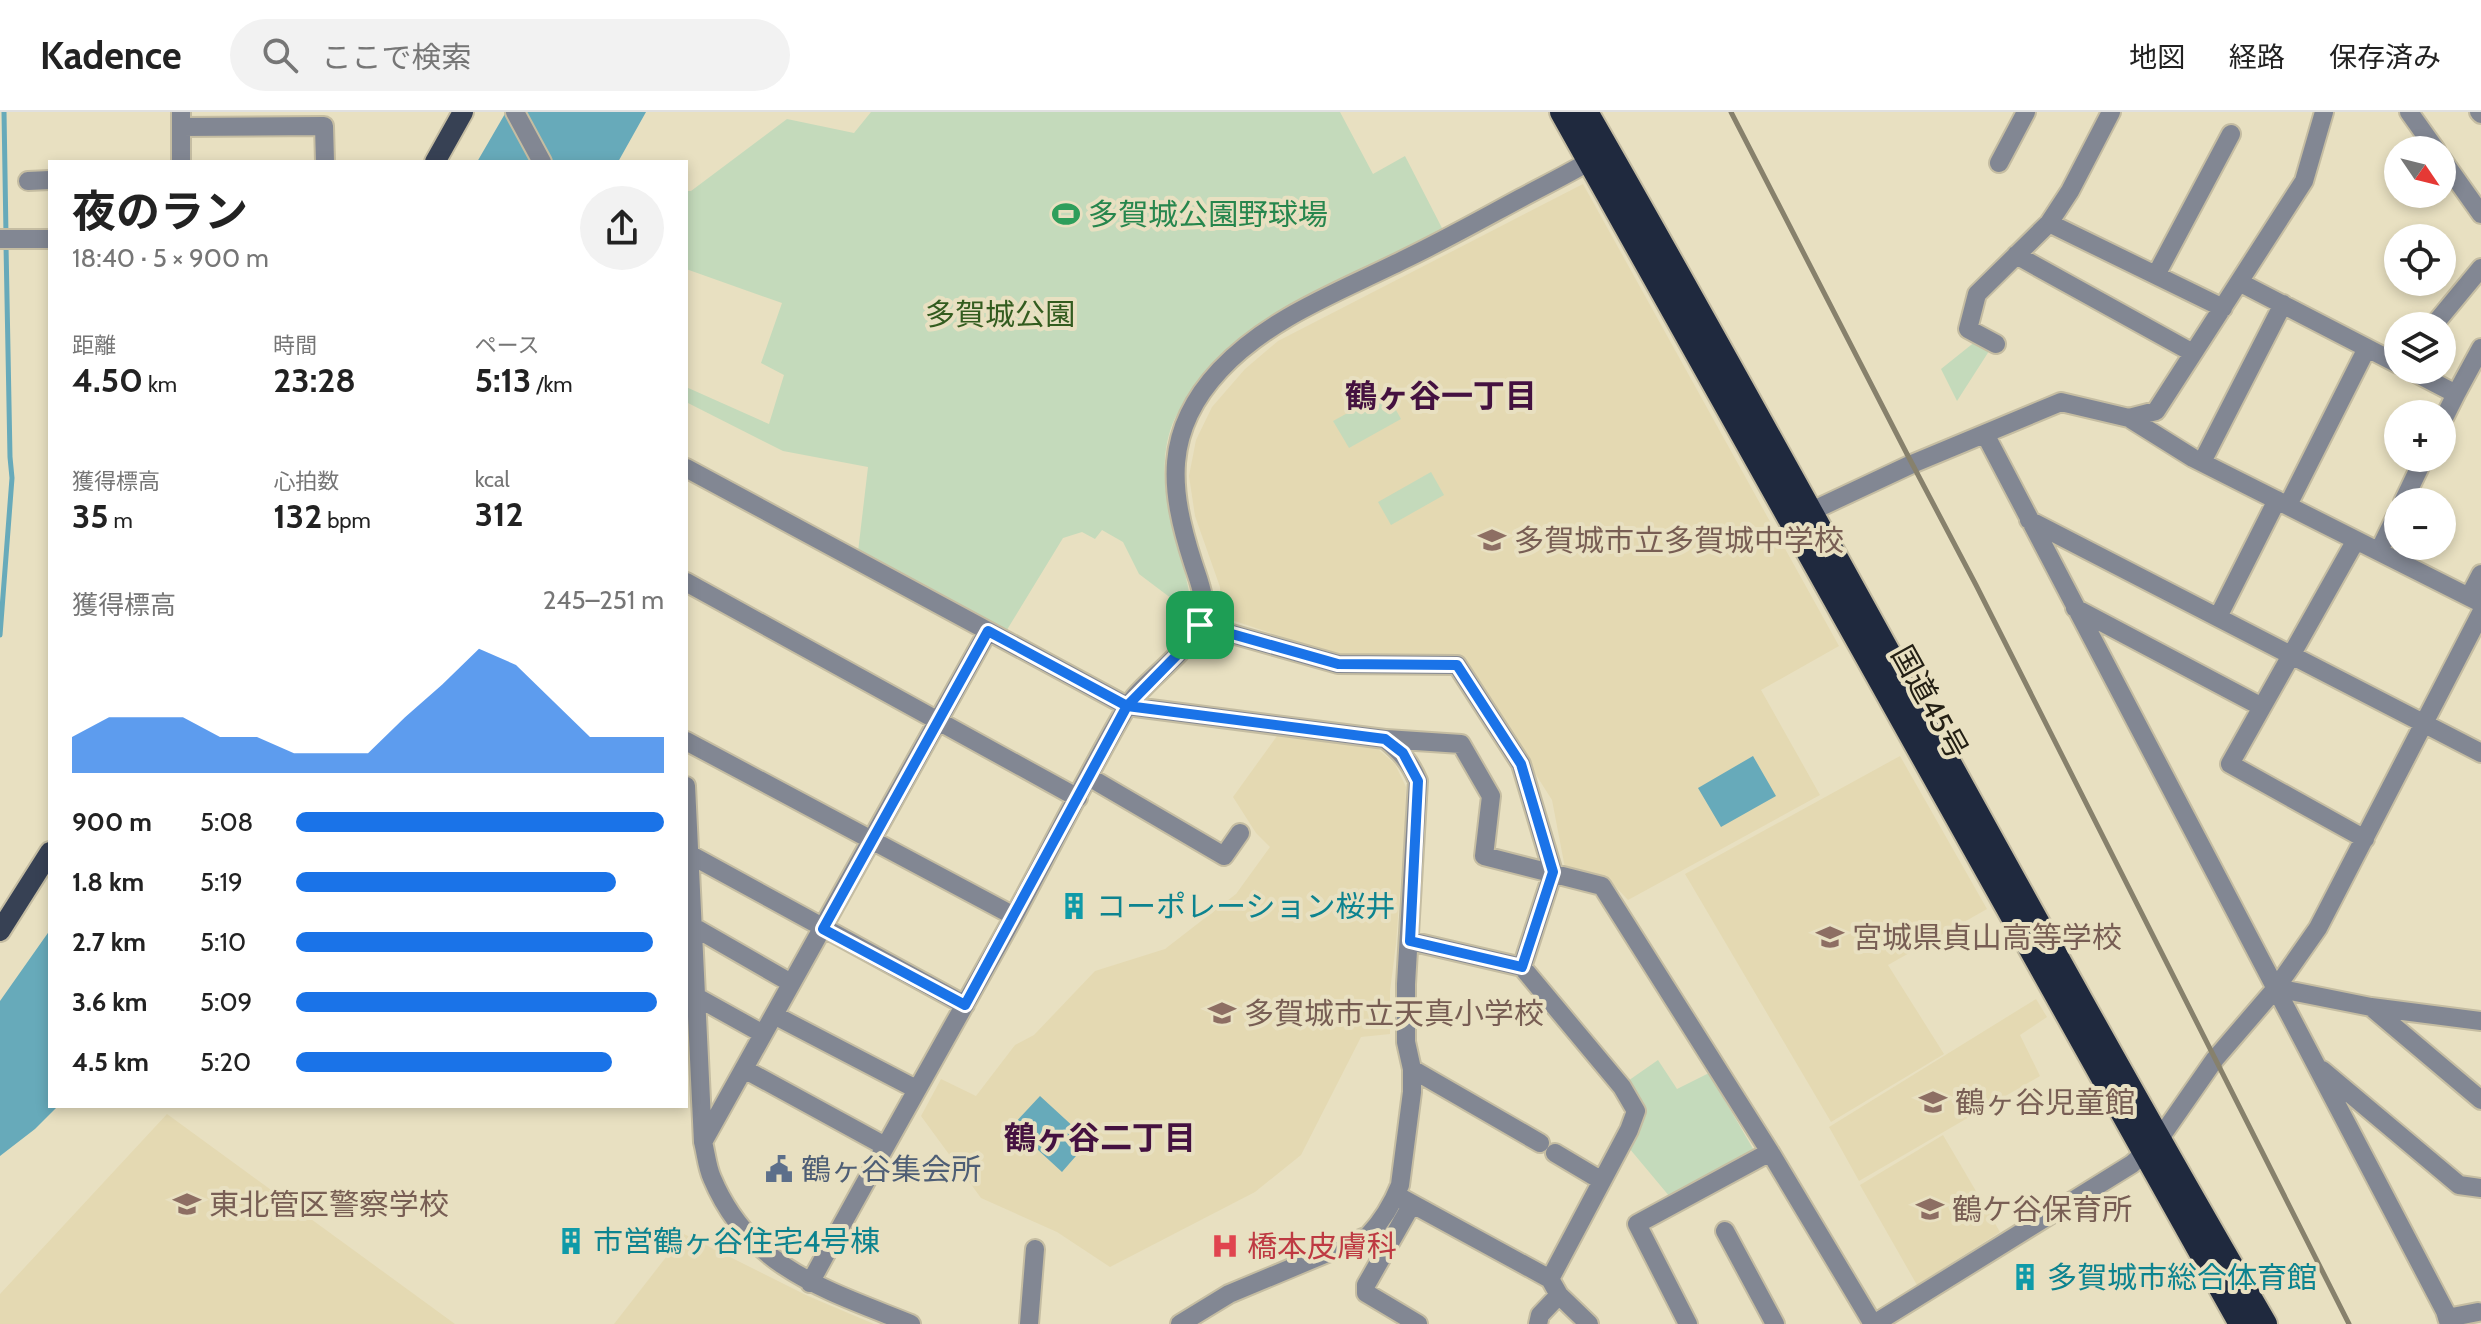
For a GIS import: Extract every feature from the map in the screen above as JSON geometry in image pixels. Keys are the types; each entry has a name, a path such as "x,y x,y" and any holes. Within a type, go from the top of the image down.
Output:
{"highway":[{"name":"国道45号","path":"1562,112 1599,156 1801,516 2152,1147 2241,1324"},
{"name":"国道45号","path":"1586,112 1599,156"},
{"name":"国道45号","path":"2152,1147 2265,1324"}],"main road":[{"path":"436,160 463,112"},
{"path":"0,931 48,855"}],"street":[{"path":"515,112 541,160"},
{"path":"1999,163 2026,112"},
{"path":"1996,344 1968,329 1977,294 2049,223 2070,191 2111,112"},
{"path":"2129,418 2156,411 2304,181 2324,112"},
{"path":"2409,112 2426,136"},
{"path":"181,160 181,119 324,126 325,160"},
{"path":"2156,275 2231,134"},
{"path":"810,1283 1127,706 1177,655 1200,625 1202,588 1180,520 1174,473 1184,422 1200,395 1249,342 1282,320 1421,252 1599,156"},
{"path":"2456,179 2481,214"},
{"path":"28,181 48,180"},
{"path":"2049,223 2223,308"},
{"path":"0,239 48,239"},
{"path":"2016,255 2193,353"},
{"path":"2445,312 2481,268"},
{"path":"2239,282 2384,357"},
{"path":"2202,462 2283,304"},
{"path":"2218,617 2367,348"},
{"path":"2453,400 2481,348"},
{"path":"2437,384 2456,394"},
{"path":"1801,516 1912,464 2061,402 2129,418 2202,462 2475,600 2481,574"},
{"path":"1985,434 2448,1321 2478,1312"},
{"path":"688,469 1127,706 1385,739 1461,744 1491,796 1484,856 1602,886 1874,1324 2152,1147 2215,1059 2276,988 2318,928 2481,613"},
{"path":"2029,520 2481,753"},
{"path":"2356,540 2230,764 2365,839"},
{"path":"2379,551 2384,541"},
{"path":"688,583 1078,798"},
{"path":"2075,608 2262,707"},
{"path":"1200,625 1338,664 1457,665 1521,764 1553,872 1522,967"},
{"path":"703,1142 988,631"},
{"path":"1385,739 1403,753 1418,781 1406,984 1406,1042 1412,1069 1400,1185 1404,1199 1366,1285 1366,1293 1418,1324"},
{"path":"688,742 1014,916"},
{"path":"1089,777 1224,856 1240,833"},
{"path":"688,831 695,996 692,1073 711,1176 735,1220 770,1258 810,1283 911,1324"},
{"path":"689,854 965,1005"},
{"path":"692,926 791,983"},
{"path":"1410,941 1522,967 1622,1087 1636,1111 1538,1324"},
{"path":"2276,988 2371,1007 2481,1021"},
{"path":"695,996 763,1034"},
{"path":"2371,1007 2481,1100"},
{"path":"774,1015 916,1089"},
{"path":"2314,1063 2459,1185 2481,1188"},
{"path":"744,1069 885,1146"},
{"path":"1412,1069 1602,1181"},
{"path":"1688,1324 1637,1224 1770,1152"},
{"path":"1404,1199 1555,1287 1589,1324"},
{"path":"1182,1323 1229,1294 1368,1236 1404,1199"},
{"path":"1725,1231 1775,1324"},
{"path":"1029,1324 1035,1249"}],"shaded area":[{"name":"多賀城市立多賀城中学校","path":"1583,184 1839,646 1761,690 1820,795 1628,900 1609,880 1565,868 1552,800 1463,660 1348,659 1220,616 1220,587 1195,516 1189,476 1196,440 1212,407 1245,369 1278,341"},
{"name":"多賀城市立天真小学校","path":"1277,736 1377,748 1395,764 1406,787 1390,991 1390,1034 1361,1037 1301,1155 1255,1192 1110,1267 1057,1232 981,1198 921,1116 941,1079 976,1096 1015,1045 1034,1035 1095,971 1165,949 1236,894 1270,847 1256,833 1233,797"},
{"name":"宮城県貞山高等学校","path":"1900,756 1987,909 1888,965 1944,1054 1831,1122 1685,874"},
{"name":"鶴ヶ谷児童館","path":"2036,999 2047,1017 2020,1035 2040,1076 1859,1181 1829,1127"},
{"name":"東北管区警察学校","path":"167,1114 455,1324 0,1324 0,1294"},
{"name":"鶴ケ谷保育所","path":"1943,1135 2000,1232 1917,1285 1860,1185"},
{"path":"684,1234 808,1296 874,1324 614,1324"}],"green space":[{"name":"多賀城公園","path":"871,112 1340,112 1373,174 1405,156 1443,230 1256,328 1227,351 1191,392 1171,429 1166,447 1165,479 1192,614 1139,574 1123,542 1102,530 1095,539 1082,532 1063,538 1005,633 858,552 868,467 783,451 688,403 688,388 769,424 784,375 761,363 782,303 688,270 688,191 787,119 854,133"},
{"path":"1976,341 1991,348 1957,401 1941,369"},
{"path":"1386,392 1401,419 1349,448 1333,421"},
{"path":"1431,472 1444,495 1391,525 1378,502"},
{"path":"1658,1060 1677,1089 1709,1073 1755,1152 1670,1197 1629,1148 1625,1083"}],"water":[{"path":"506,112 646,112 619,160 478,160"},
{"path":"1753,756 1776,796 1721,827 1698,788"},
{"path":"48,933 48,1108 56,1108 0,1156 0,1001"},
{"path":"1040,1096 1089,1141 1062,1172 1012,1126"}],"waterway":[{"path":"4,112 6,235"},
{"path":"0,635 12,478 6,245"}],"railway":[{"path":"1731,112 1976,585 2349,1324"}],"place":[{"name":"多賀城公園野球場","path":"1066,214"},
{"name":"多賀城市立多賀城中学校","path":"1492,540"},
{"name":"コーポレーション桜井","path":"1074,906"},
{"name":"宮城県貞山高等学校","path":"1830,937"},
{"name":"多賀城市立天真小学校","path":"1222,1013"},
{"name":"鶴ヶ谷児童館","path":"1933,1102"},
{"name":"鶴ヶ谷集会所","path":"779,1169"},
{"name":"東北管区警察学校","path":"187,1204"},
{"name":"鶴ケ谷保育所","path":"1930,1209"},
{"name":"市営鶴ヶ谷住宅4号棟","path":"571,1241"},
{"name":"橋本皮膚科","path":"1225,1246"},
{"name":"多賀城市総合体育館","path":"2025,1277"}],"district":[{"name":"鶴ヶ谷一丁目","path":"1441,395"},
{"name":"鶴ヶ谷二丁目","path":"1100,1137"}],"route":[{"path":"1200,625 1177,655 1127,706 965,1005 823,929 988,631 1127,706 1385,739 1403,753 1418,781 1410,941 1522,967 1553,872 1521,764 1457,665 1338,664 1200,625"}]}
